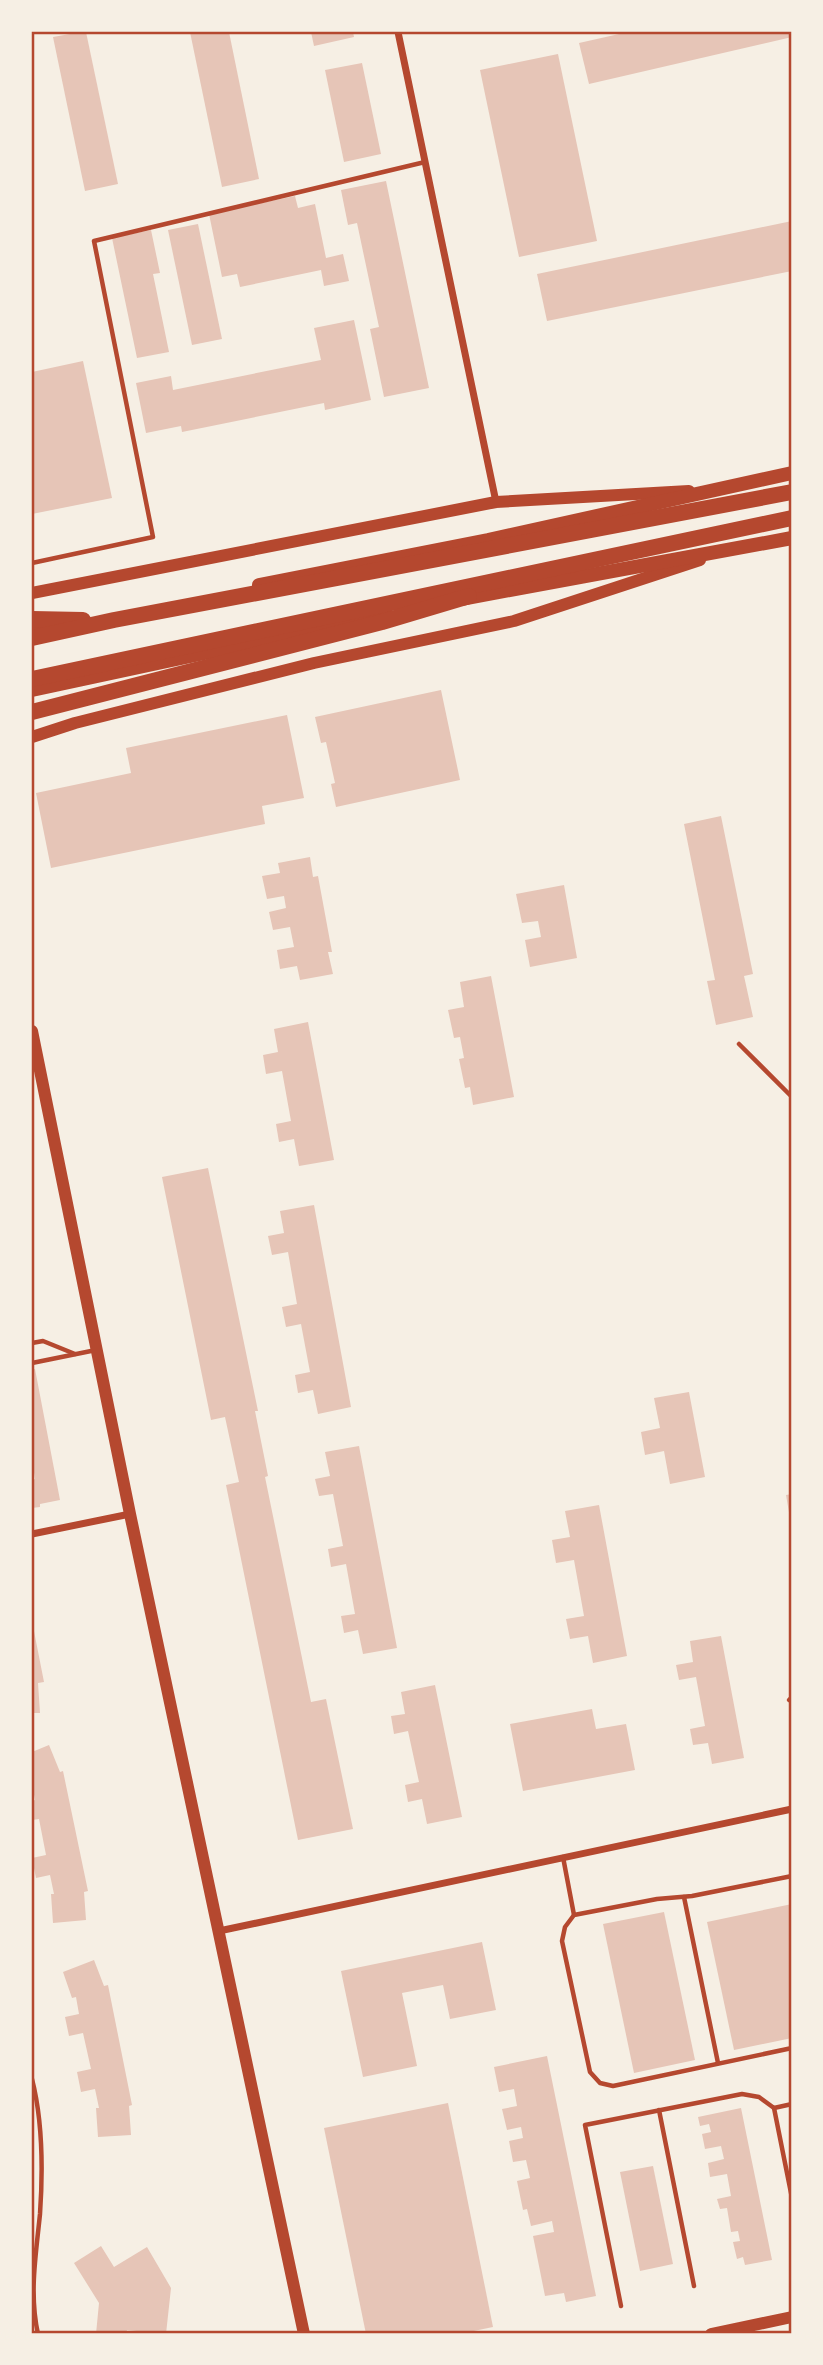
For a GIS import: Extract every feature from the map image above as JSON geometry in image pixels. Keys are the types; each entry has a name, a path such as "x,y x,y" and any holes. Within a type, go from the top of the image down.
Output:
{"highway":[{"path":"32,638 114,620 792,492"},
{"path":"32,679 792,519"},
{"path":"32,712 382,622 582,563"},
{"path":"32,619 114,620"}],"main road":[{"path":"32,630 488,540 792,473"},
{"path":"32,593 496,502 718,489"},
{"path":"32,690 502,590 792,538"},
{"path":"32,737 75,723 314,663 514,621 733,549"},
{"path":"32,1031 130,1514 304,2333"},
{"path":"711,2333 792,2317"}],"street":[{"path":"398,32 496,502"},
{"path":"32,1534 130,1514"},
{"path":"219,1931 792,1809"}],"lane":[{"path":"32,563 153,537 94,241 425,162"},
{"path":"739,1044 792,1097"},
{"path":"32,1343 43,1340 76,1354"},
{"path":"32,1363 96,1350"},
{"path":"563,1857 574,1915"},
{"path":"792,1876 574,1915 565,1927 562,1941 590,2072 600,2083 612,2086 792,2048"},
{"path":"684,1897 718,2063"},
{"path":"32,2079 37,2101 42,2158 33,2279 38,2333"},
{"path":"621,2306 585,2125 742,2094 759,2097 774,2108 792,2198"},
{"path":"774,2108 792,2104"},
{"path":"659,2110 694,2286"}],"building":[{"path":"86,32 118,184 85,191 53,37"},
{"path":"190,32 229,32 259,179 222,187"},
{"path":"311,32 353,32 354,37 314,46"},
{"path":"628,32 792,32 792,37 589,84 579,43"},
{"path":"558,54 597,241 519,257 480,70"},
{"path":"362,63 381,154 344,162 325,70"},
{"path":"386,181 429,388 384,397 370,329 379,327 357,223 348,225 341,190"},
{"path":"295,196 298,208 315,204 326,258 343,254 349,281 324,286 321,270 240,287 237,274 222,277 209,214"},
{"path":"792,221 792,271 547,321 537,274"},
{"path":"198,224 222,339 192,345 168,230"},
{"path":"151,230 160,273 153,274 169,352 137,358 112,238"},
{"path":"354,320 371,400 325,410 324,403 182,432 181,426 146,433 136,383 171,376 173,390 321,360 314,328"},
{"path":"83,361 112,498 32,514 32,372"},
{"path":"441,690 460,780 336,807 331,784 335,783 326,742 321,743 315,717"},
{"path":"287,715 304,798 262,806 265,824 51,868 36,793 131,773 126,748"},
{"path":"721,816 753,974 744,976 753,1017 716,1025 707,981 715,980 684,824"},
{"path":"310,857 313,877 318,876 332,952 328,952 333,974 300,980 297,966 280,969 277,950 294,947 290,927 273,930 269,912 286,908 284,896 267,899 262,876 280,873 278,863"},
{"path":"564,885 577,958 530,967 525,940 541,937 538,921 522,923 516,894"},
{"path":"491,976 514,1097 473,1105 470,1087 465,1088 459,1059 464,1058 460,1037 454,1038 448,1010 464,1007 460,982"},
{"path":"308,1022 334,1160 299,1166 294,1139 279,1142 276,1124 291,1121 282,1071 266,1074 263,1055 278,1052 274,1029"},
{"path":"208,1168 258,1411 255,1411 268,1476 265,1477 311,1702 326,1699 353,1829 298,1840 226,1485 239,1482 225,1417 211,1420 162,1177"},
{"path":"314,1205 351,1407 318,1414 313,1390 298,1393 295,1375 310,1372 301,1324 286,1327 282,1307 297,1304 288,1252 272,1255 268,1236 284,1233 280,1211"},
{"path":"35,1369 60,1500 32,1508 32,1480 35,1479 32,1460 32,1370"},
{"path":"689,1392 705,1477 670,1484 664,1451 645,1455 641,1432 660,1428 654,1398"},
{"path":"359,1446 397,1648 363,1654 358,1630 344,1633 341,1616 355,1614 346,1564 331,1567 328,1549 343,1546 333,1494 319,1496 315,1479 330,1476 325,1452"},
{"path":"792,1494 792,1518 790,1518 786,1495"},
{"path":"599,1505 627,1656 593,1663 588,1636 570,1639 566,1619 584,1616 574,1560 556,1563 552,1540 570,1537 565,1511"},
{"path":"33,1626 44,1682 38,1683 40,1713 32,1713"},
{"path":"721,1636 744,1758 712,1764 708,1743 693,1745 690,1729 705,1726 696,1677 679,1680 676,1665 693,1662 690,1641"},
{"path":"435,1685 462,1817 427,1824 422,1799 408,1802 405,1785 419,1782 408,1731 394,1734 391,1716 405,1714 401,1692"},
{"path":"592,1709 596,1729 626,1724 635,1770 523,1791 510,1724"},
{"path":"49,1745 60,1772 63,1771 88,1891 84,1892 86,1920 53,1923 51,1894 54,1894 50,1875 36,1878 32,1858 46,1855 39,1819 32,1820 32,1801 35,1800 32,1752"},
{"path":"792,1904 792,2038 734,2050 707,1922"},
{"path":"664,1912 695,2060 634,2073 603,1924"},
{"path":"482,1942 496,2010 450,2019 443,1985 402,1993 417,2066 363,2077 341,1971"},
{"path":"94,1960 104,1986 108,1985 132,2105 129,2106 131,2135 98,2137 96,2108 99,2108 95,2089 81,2092 77,2072 91,2069 83,2033 69,2036 65,2017 79,2014 76,1997 72,1998 63,1972"},
{"path":"547,2056 596,2296 566,2302 564,2293 545,2296 533,2236 554,2232 552,2221 531,2226 527,2209 523,2210 517,2181 530,2178 526,2160 513,2162 509,2141 523,2138 521,2127 507,2130 502,2109 517,2106 514,2089 499,2092 494,2067"},
{"path":"448,2103 493,2327 459,2334 366,2334 324,2128"},
{"path":"741,2108 772,2260 745,2265 743,2257 737,2259 733,2242 740,2241 738,2231 731,2232 727,2208 720,2209 717,2199 731,2196 727,2174 710,2177 708,2163 724,2159 721,2146 705,2149 702,2134 711,2132 709,2124 700,2126 698,2117"},
{"path":"653,2166 673,2264 640,2271 620,2172"},
{"path":"101,2246 114,2267 147,2247 171,2288 166,2334 127,2330 126,2334 96,2334 99,2303 74,2263"}]}
